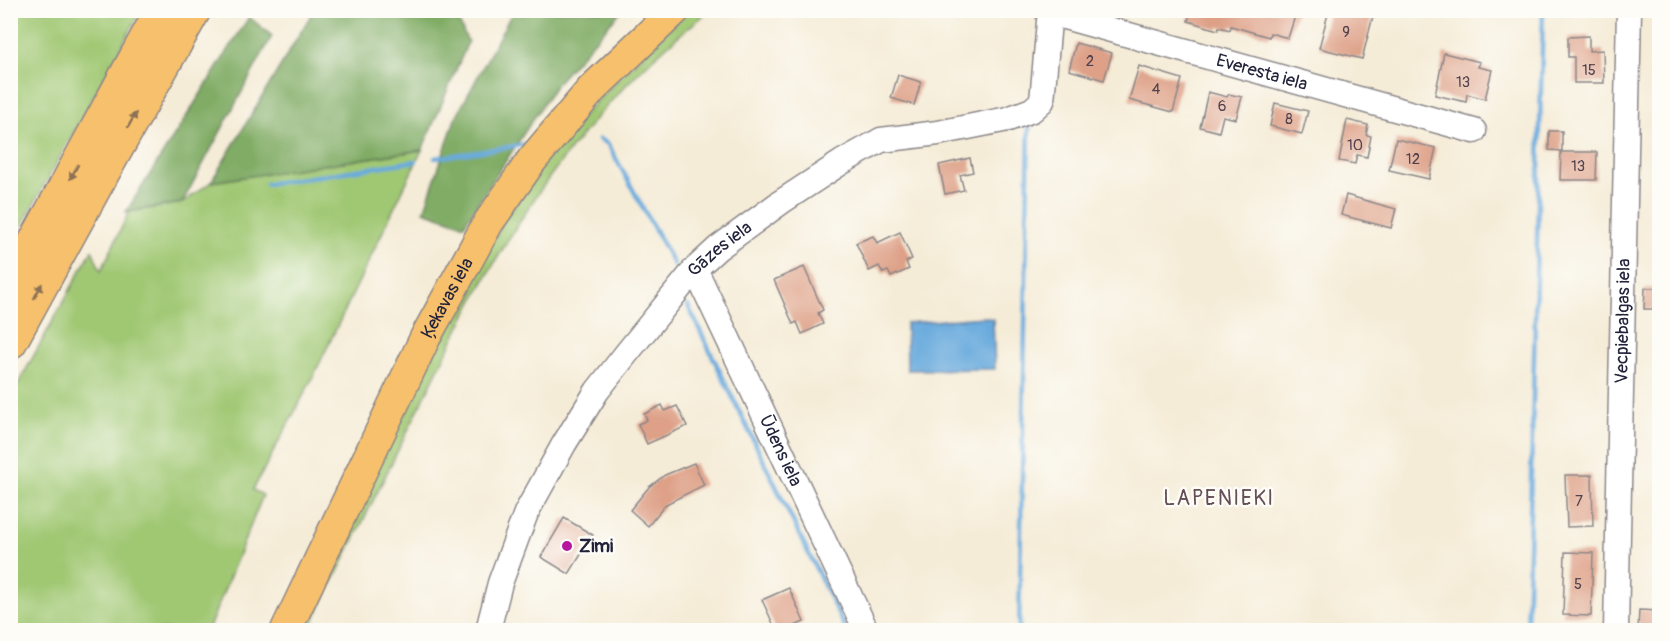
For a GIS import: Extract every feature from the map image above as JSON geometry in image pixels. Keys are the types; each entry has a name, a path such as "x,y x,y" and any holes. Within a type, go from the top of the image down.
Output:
{"highway":[{"path":"10,288 162,10"},
{"path":"10,342 194,10"}],"main road":[{"name":"Ķekavas iela","path":"286,630 425,338 488,223 532,160 592,90 675,10"}],"street":[{"name":"Vecpiebalgas iela","path":"1616,630 1629,10"},
{"name":"Everesta iela","path":"1050,12 1474,131"},
{"name":"Gāzes iela","path":"488,630 500,584 526,513 564,444 604,382 695,269 718,248 781,202 842,162 881,140 985,124 1032,110 1042,101 1050,12"},
{"name":"Ūdens iela","path":"695,269 866,630"}],"green space":[{"path":"314,10 454,11 468,42 422,150 211,182"},
{"path":"10,11 141,11 11,245"},
{"path":"513,11 621,11 556,84 464,225 424,211 455,119"},
{"path":"686,11 710,11 680,34 624,87 573,147 527,210 460,327 309,630 297,630 430,360 506,217 564,134"},
{"path":"249,17 272,36 182,203 126,212"},
{"path":"422,150 311,381 253,490 263,495 208,630 11,630 11,397 92,250 101,271 129,212 182,203 211,182"}],"water":[{"path":"984,317 993,319 995,369 907,370 906,323"}],"building":[{"path":"1191,10 1297,10 1288,38 1270,33 1269,37 1231,26 1230,30 1219,27 1218,30 1188,21"},
{"path":"1329,10 1352,10 1373,16 1362,59 1319,48"},
{"path":"1589,36 1589,51 1603,50 1604,83 1574,83 1574,57 1568,57 1568,37"},
{"path":"1076,43 1112,53 1104,80 1069,70"},
{"path":"1444,53 1480,62 1478,67 1492,70 1485,99 1467,94 1466,102 1435,95"},
{"path":"1139,66 1182,79 1173,112 1129,100"},
{"path":"898,75 921,82 914,105 891,98"},
{"path":"1208,92 1227,97 1229,94 1242,97 1236,119 1223,116 1219,132 1200,127"},
{"path":"1275,103 1308,111 1302,134 1270,126"},
{"path":"1347,120 1368,125 1366,135 1371,136 1367,157 1357,155 1355,164 1339,161"},
{"path":"1549,131 1562,131 1562,151 1549,150"},
{"path":"1396,139 1436,148 1429,179 1389,170"},
{"path":"1561,152 1597,152 1596,180 1560,180"},
{"path":"970,158 973,172 960,175 964,190 945,194 939,165"},
{"path":"1346,195 1396,209 1391,228 1341,215"},
{"path":"900,232 912,259 906,262 909,269 891,277 888,271 883,273 879,266 869,271 856,243 873,236 877,243"},
{"path":"804,267 823,310 818,313 823,324 802,334 797,322 793,324 774,280"},
{"path":"1645,288 1659,288 1658,309 1644,309"},
{"path":"662,405 665,411 677,406 687,426 647,444 638,424 647,420 644,414"},
{"path":"694,463 704,485 666,504 648,526 630,510 649,487 665,475"},
{"path":"1565,475 1592,475 1593,526 1567,527"},
{"name":"Zimi","path":"564,518 593,535 569,574 541,557"},
{"path":"1565,552 1593,553 1591,616 1563,615"},
{"path":"789,588 804,622 786,630 776,630 762,600"},
{"path":"1639,610 1659,611 1659,630 1638,630"}],"waterway":[{"path":"1527,630 1543,10"},
{"path":"1019,630 1029,125"},
{"path":"599,139 608,144 674,265"},
{"path":"435,158 528,144"},
{"path":"266,184 416,161"},
{"path":"688,306 846,630"}],"place":[{"name":"Zimi","path":"567,546"}],"district":[{"name":"LAPENIEKI","path":"1219,498"}]}
